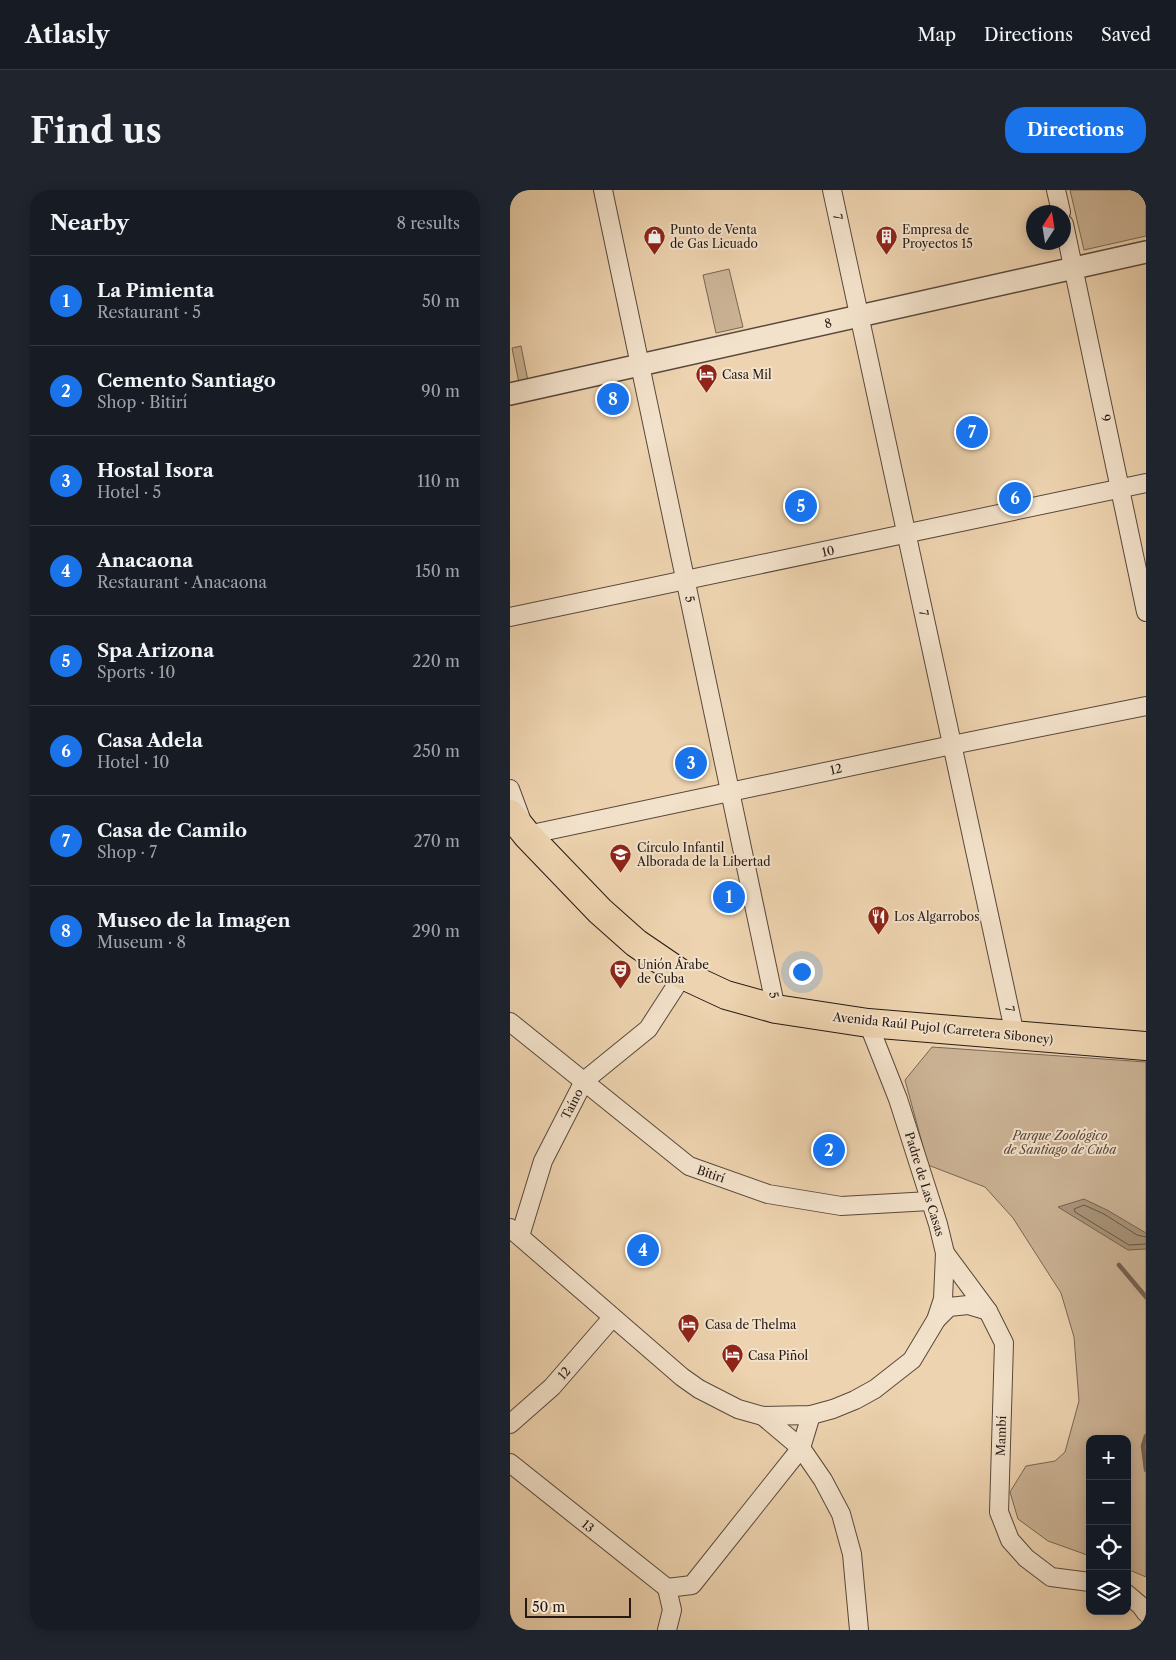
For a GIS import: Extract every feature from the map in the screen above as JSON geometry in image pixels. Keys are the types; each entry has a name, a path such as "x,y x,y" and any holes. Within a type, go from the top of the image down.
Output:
{"main road":[{"name":"Avenida Raúl Pujol (Carretera Siboney)","path":"510,814 527,835 607,917 636,943 683,975 726,994 776,1009 868,1023 1146,1046"}],"street":[{"name":"5","path":"603,190 776,1009"},
{"name":"7","path":"832,190 1015,1036"},
{"path":"1056,190 1059,205"},
{"name":"9","path":"1069,250 1146,612"},
{"name":"8","path":"510,394 1146,252"},
{"name":"10","path":"510,617 1146,483"},
{"name":"12","path":"527,835 1146,706"},
{"path":"510,788 527,835"},
{"name":"Taíno","path":"515,1232 544,1161 584,1082 648,1029 683,975"},
{"name":"Bitirí","path":"510,1022 689,1166 768,1194 841,1206 930,1201"},
{"name":"Padre de Las Casas","path":"763,1416 811,1415 833,1409 875,1389 912,1360 936,1320 943,1299 945,1253 938,1224 898,1099 868,1023"},
{"path":"515,1232 612,1318 688,1381 738,1409 763,1416 801,1448 823,1480 841,1514 852,1554 859,1630"},
{"name":"Mambí","path":"945,1253 988,1311 1004,1343 999,1512 1010,1540 1026,1558 1051,1577 1086,1581"},
{"path":"936,1320 948,1307 968,1306 988,1311"},
{"name":"12","path":"510,1424 552,1387 612,1318"},
{"path":"666,1630 672,1610 667,1588 692,1585 801,1448 811,1415"},
{"name":"13","path":"510,1463 667,1588"},
{"path":"1131,1597 1146,1613"}],"green space":[{"path":"1070,190 1146,190 1146,236 1084,250"},
{"path":"729,269 743,327 716,333 703,275"},
{"path":"521,346 528,381 519,383 512,348"},
{"name":"Parque Zoológico de Santiago de Cuba","path":"932,1047 1146,1062 1146,1577 1131,1571 1131,1435 1086,1435 1086,1555 1048,1541 1018,1519 1010,1492 1026,1466 1055,1461 1065,1452 1079,1401 1074,1337 1061,1293 1013,1218 985,1187 928,1165 905,1080"}],"water":[{"path":"1084,1199 1146,1233 1146,1249 1128,1250 1058,1207"}],"waterway":[{"path":"1119,1265 1146,1297"},
{"path":"1146,1436 1143,1446 1146,1470"}],"place":[{"name":"Punto de Venta de Gas Licuado","path":"654,255"},
{"name":"Empresa de Proyectos 15","path":"886,255"},
{"name":"Casa Mil","path":"706,393"},
{"name":"Museo de la Imagen","path":"613,399"},
{"name":"Casa de Camilo","path":"972,432"},
{"name":"Casa Adela","path":"1015,498"},
{"name":"Spa Arizona","path":"801,506"},
{"name":"Hostal Isora","path":"691,763"},
{"name":"Círculo Infantil Alborada de la Libertad","path":"621,873"},
{"name":"La Pimienta","path":"729,897"},
{"name":"Los Algarrobos","path":"878,935"},
{"name":"Unión Árabe de Cuba","path":"621,990"},
{"name":"Cemento Santiago","path":"829,1150"},
{"name":"Anacaona","path":"643,1250"},
{"name":"Casa de Thelma","path":"689,1343"},
{"name":"Casa Piñol","path":"732,1374"}]}
